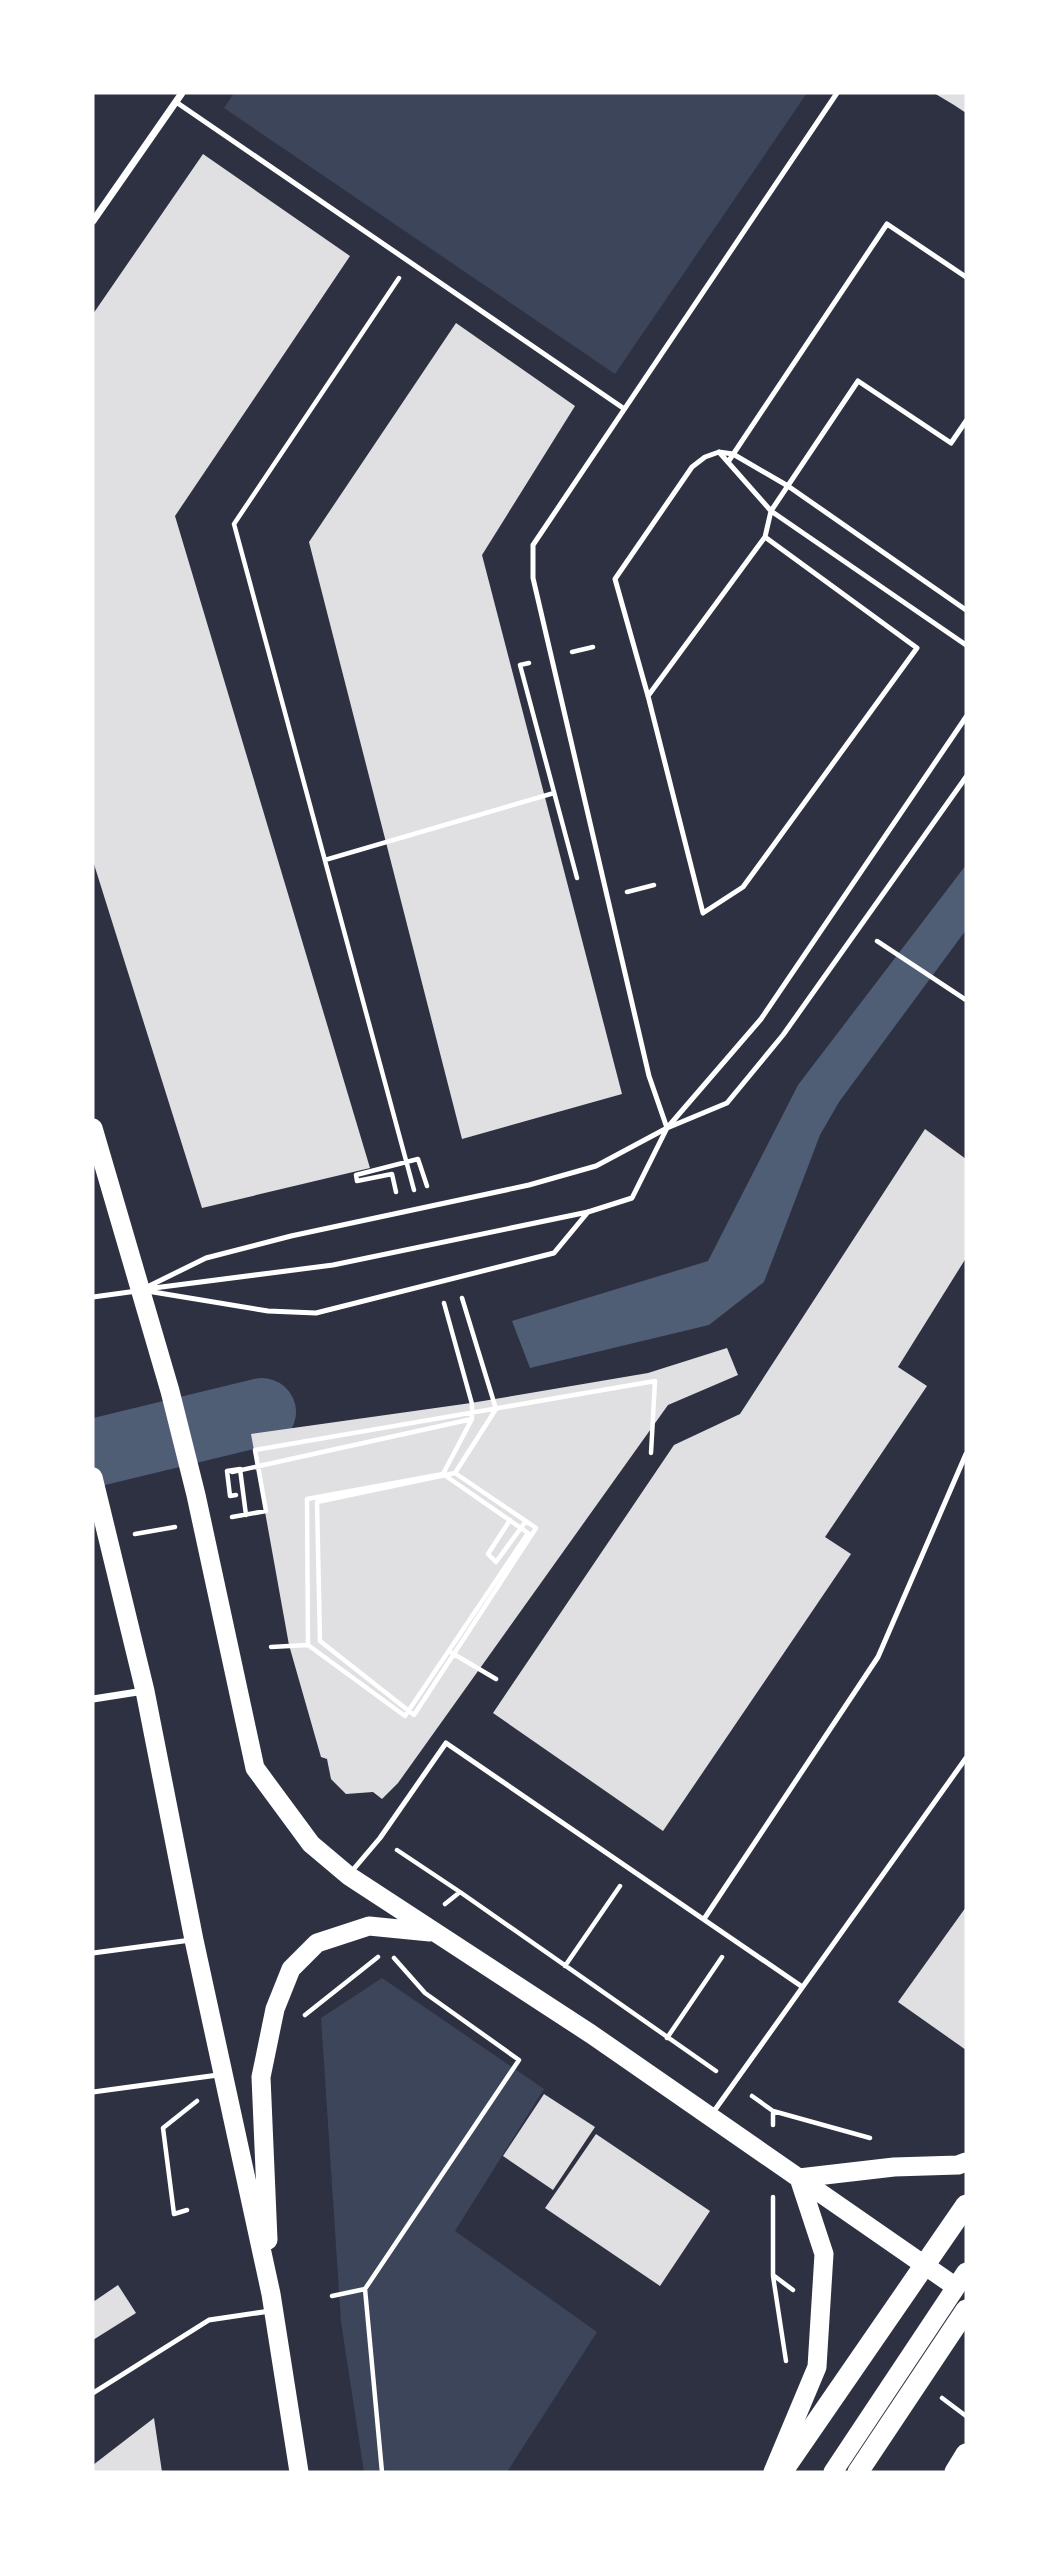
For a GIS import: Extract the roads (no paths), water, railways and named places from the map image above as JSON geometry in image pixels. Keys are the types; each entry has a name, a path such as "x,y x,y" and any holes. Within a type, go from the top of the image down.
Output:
{"highway":[{"path":"93,1128 170,1391 196,1494 255,1768 311,1844 349,1876 591,2034 799,2178 961,2280 833,2472"},
{"path":"93,1477 145,1690 194,1940 272,2302 299,2472"},
{"path":"272,2302 261,2077 275,2009 291,1969 317,1942 369,1926 435,1933"},
{"path":"799,2178 894,2167 958,2165 966,2162"},
{"path":"773,2472 817,2367 824,2254 799,2178"},
{"path":"782,2472 966,2205"},
{"path":"858,2472 966,2310"},
{"path":"954,2472 966,2454"}],"street":[{"path":"93,221 182,93"},
{"path":"93,1699 145,1690"}],"lane":[{"path":"667,1128 646,1063 533,578 533,545 837,93"},
{"path":"176,102 623,408"},
{"path":"728,462 887,224 966,277"},
{"path":"648,696 765,537 771,511 858,381 951,443 966,421"},
{"path":"719,452 771,511 966,645"},
{"path":"765,537 917,648 743,887 703,913 648,696 615,579 692,467 705,457 719,452 733,454 788,486 966,610"},
{"path":"93,1297 333,1265 588,1212 632,1198 667,1128 761,1019 966,717"},
{"path":"141,1290 205,1258 419,1207 529,1185 596,1166 667,1128 727,1104 783,1035 966,777"},
{"path":"141,1290 268,1311 316,1313 554,1253 588,1212"},
{"path":"704,1919 878,1657 966,1454"},
{"path":"349,1876 380,1838 446,1744 801,1986"},
{"path":"710,2116 966,1758"},
{"path":"93,1953 194,1940"},
{"path":"93,2092 223,2074"},
{"path":"93,2393 209,2320 272,2302"}],"waterway":[{"path":"93,1453 262,1412"}]}
